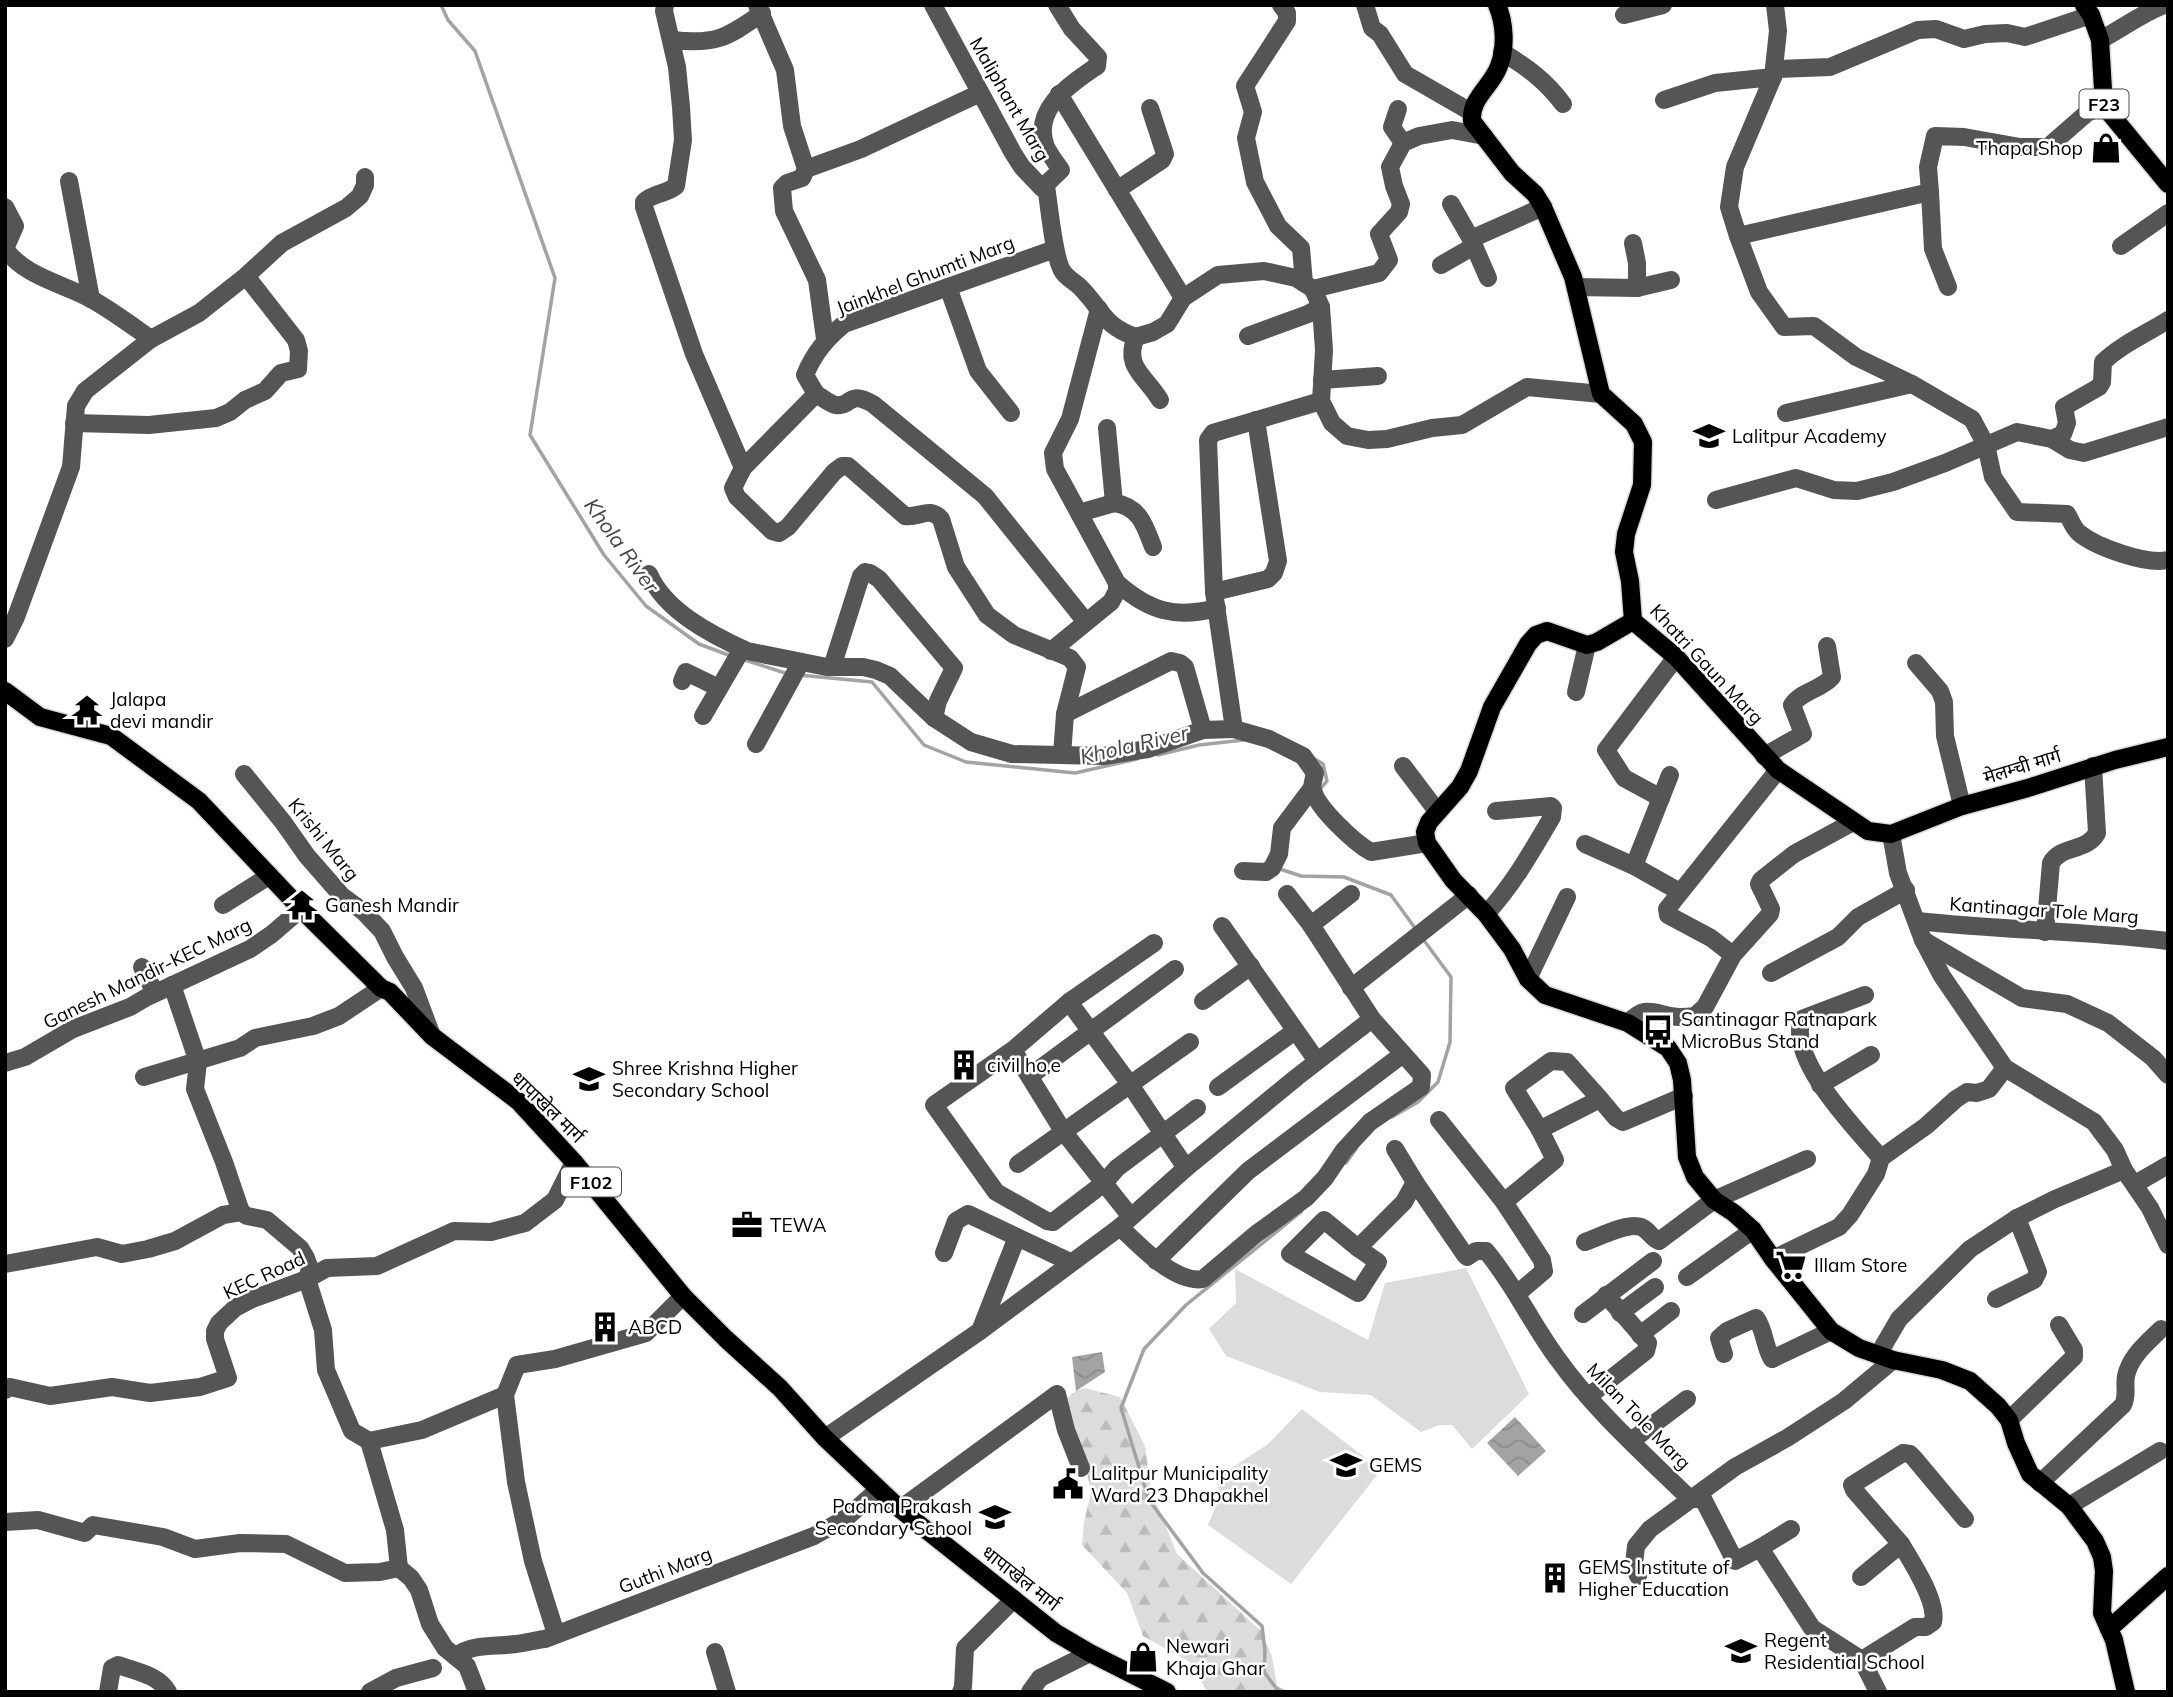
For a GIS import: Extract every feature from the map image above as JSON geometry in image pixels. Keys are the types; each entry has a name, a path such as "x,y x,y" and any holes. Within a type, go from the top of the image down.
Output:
{"main road":[{"path":"1497,5 1504,23 1499,68 1471,112 1472,121 1512,173 1535,194 1543,207 1576,287 1601,394"},
{"name":"F23","path":"2087,10 2100,40 2104,106 2161,165 2168,184"},
{"name":"Khatri Gaun Marg","path":"1601,394 1634,424 1643,442 1642,485 1626,534 1624,552 1630,581 1633,621 1676,657 1778,770 1868,831 1891,834"},
{"path":"1633,621 1587,645 1547,631 1536,635 1528,644 1492,707 1469,771 1460,787 1437,811 1425,832 1427,843 1453,880 1486,914 1512,949 1528,979 1545,995 1628,1023 1668,1048 1678,1063 1684,1096 1687,1157 1695,1177 1714,1200 1753,1230 1831,1331 1859,1348 1942,1370 1970,1381 1984,1392 2009,1420 2023,1461 2031,1474 2069,1506 2091,1535 2102,1557 2102,1613 2115,1640 2126,1692"},
{"name":"धापाखेल मार्ग","path":"5,691 40,717 111,736 199,801 301,909 381,988 390,992 432,1036 518,1101 574,1162 683,1296 780,1388 825,1438 878,1490 1056,1633 1167,1692"},
{"name":"मेलम्ची मार्ग","path":"1891,834 1962,806 2093,766 2168,747"},
{"path":"2109,1629 2168,1576"}],"street":[{"path":"664,5 677,67 682,140 676,186 672,190 648,198 644,207 694,354 743,468"},
{"name":"Maliphant Marg","path":"933,5 1021,167 1042,188 1061,170 1046,148 1046,113 1059,94 1097,66 1098,57 1072,29 1057,5"},
{"path":"1282,5 1287,13 1287,21 1245,86 1253,113 1246,138 1255,182 1278,226 1301,248 1309,286 1321,307 1321,401 1332,423 1347,436 1368,440 1387,439 1432,428 1462,425 1527,387 1601,394"},
{"path":"1365,5 1372,28 1380,34 1405,74 1471,112"},
{"path":"1624,15 1663,5"},
{"path":"1775,5 1778,31 1774,73 1735,167 1729,207 1759,292 1784,327 1814,326 1856,357 1912,384 1972,419 1986,445 1993,477 2017,512 2067,514 2080,534 2102,546 2147,561 2168,560"},
{"path":"2100,40 2128,25 2142,13 2164,5"},
{"path":"672,40 699,43 720,39 736,32 760,9 785,70 792,126 806,169 802,178 787,183 782,188 784,211 817,281 825,339"},
{"path":"1664,100 1715,83 1830,67 1918,30 1936,29 1964,39 2007,33 2025,37 2087,10"},
{"path":"1502,52 1548,83 1563,104"},
{"path":"806,169 861,149 980,93"},
{"path":"1059,94 1183,298"},
{"path":"1948,287 1933,248 1928,167 1935,136 1964,137 2020,147 2048,147 2087,113 2104,106"},
{"path":"1117,190 1163,160 1165,154 1150,108"},
{"path":"1398,109 1392,127 1403,143"},
{"path":"1046,186 1055,249 1063,272 1079,286 1110,325 1136,337 1167,324 1183,298 1218,275 1264,271 1296,278 1309,286 1379,273 1389,260 1378,233 1399,212 1401,204 1390,167 1403,143 1419,136 1452,130 1484,136"},
{"path":"5,639 16,617 71,467 76,406 85,391 150,339 199,313 282,243 346,208 360,196 365,177"},
{"path":"69,181 91,299"},
{"path":"1738,236 1930,191"},
{"path":"1451,204 1473,242 1488,278"},
{"path":"5,207 15,226 5,249 10,256 39,275 91,299 150,339"},
{"path":"1441,265 1473,242 1543,207"},
{"path":"2121,246 2168,213"},
{"path":"1633,243 1637,263 1637,288"},
{"name":"Jainkhel Ghumti Marg","path":"817,394 805,374 825,339 844,324 1055,249"},
{"path":"74,423 149,425 216,418 265,391 281,373 298,369 299,351 296,340 246,276"},
{"path":"1576,287 1637,288 1671,280"},
{"path":"948,287 978,371 1012,413"},
{"path":"1248,335 1321,307"},
{"path":"1099,309 1070,419 1053,453 1055,469 1117,583 1136,600 1175,613 1195,614 1215,600 1268,579 1274,573 1278,561 1256,420"},
{"path":"2052,439 2063,434 2067,423 2064,407 2084,397 2102,382 2104,362 2119,347 2138,339 2168,320"},
{"path":"1136,337 1131,348 1133,365 1152,385 1160,400"},
{"path":"1322,380 1378,376"},
{"path":"1786,413 1912,384"},
{"path":"1062,755 1065,714 1076,667 1070,658 1014,635 987,615 956,567 937,514 929,512 905,516 848,466 842,466 788,527 779,533 772,531 737,497 733,488 743,468 817,394 834,405 841,406 854,397 860,397 873,404 985,496 1086,622"},
{"path":"1234,729 1215,600 1208,440 1213,433 1321,401"},
{"path":"1716,500 1796,478 1834,490 1857,491 1893,482 1945,463 2017,432 2052,439 2070,450 2084,453 2168,426"},
{"path":"1107,428 1114,503"},
{"path":"1079,513 1114,503 1125,504 1143,521 1153,547"},
{"path":"832,667 861,576 865,572 870,573 954,668 937,701 934,718"},
{"path":"649,574 654,587 663,598 696,622 742,649 832,667 863,667 890,676 934,718 971,742 1012,754 1104,756 1148,749 1203,730 1234,729 1269,739 1303,756 1315,773 1312,788 1282,828 1279,854 1272,868 1266,872 1243,871"},
{"path":"1051,651 1111,601 1117,592 1117,583"},
{"path":"1576,692 1587,645"},
{"path":"1763,756 1803,734 1792,705 1797,698 1827,683 1832,677 1826,646"},
{"path":"703,716 742,649"},
{"path":"1661,798 1625,778 1606,750 1676,657"},
{"path":"1065,714 1171,661 1185,667 1203,730"},
{"path":"756,744 801,662"},
{"path":"1916,663 1940,691 1944,702 1945,736 1962,806"},
{"path":"682,681 687,672 719,688"},
{"path":"1403,766 1437,811"},
{"path":"2045,932 2051,863 2058,854 2088,844 2096,833 2093,766"},
{"path":"1733,955 1711,938 1668,915 1667,909 1778,770"},
{"name":"Krishi Marg","path":"244,774 307,856 342,895 382,931 414,988 432,1036"},
{"path":"1634,866 1670,775"},
{"path":"1312,788 1316,798 1355,843 1371,852 1427,843"},
{"path":"1486,914 1523,867 1552,817 1553,808 1551,806 1496,811"},
{"path":"1628,1023 1636,1014 1650,1010 1674,1017 1695,1016 1705,1007 1733,955 1770,914 1771,909 1759,884 1761,880 1794,855 1853,822"},
{"path":"1891,834 1898,873 1923,940 1942,976 2006,1068 2094,1122 2115,1150 2150,1208 2168,1245"},
{"path":"1585,844 1634,866 1680,892"},
{"path":"223,905 269,876"},
{"path":"1770,973 1838,937 1858,917 1906,890"},
{"path":"1013,1050 1063,1131 1104,1183 1125,1222 1156,1261 1193,1280 1203,1279 1256,1234 1306,1198 1370,1122 1421,1087 1422,1075 1372,1019 1311,925 1287,894"},
{"path":"1311,925 1351,894"},
{"path":"1351,988 1469,895"},
{"path":"1528,979 1567,897"},
{"name":"Ganesh Mandir-KEC Marg","path":"5,1063 25,1057 73,1029 130,1007 250,949 301,909"},
{"name":"Kantinagar Tole Marg","path":"1917,921 2168,941"},
{"path":"1222,926 1317,1061"},
{"path":"1923,940 2022,998 2067,1004 2108,1023 2153,1058 2168,1075"},
{"path":"1154,943 1069,1002 1013,1050 934,1105 996,1192 1047,1222 1058,1220 1104,1183 1117,1168 1197,1108"},
{"path":"1203,1001 1251,966"},
{"path":"142,967 155,993"},
{"path":"1030,1076 1175,969"},
{"path":"172,985 198,1062 195,1089 225,1162 241,1212 267,1220 300,1248 310,1269 307,1279 323,1330 326,1370 352,1431 369,1441 422,1430 505,1395"},
{"path":"144,1077 183,1063 198,1062 248,1044 255,1038 313,1026 339,1016 381,988"},
{"path":"1865,995 1802,1018 1799,1038 1820,1085 1881,1158"},
{"path":"1069,1002 1129,1083 1186,1168"},
{"path":"825,1438 980,1331 1125,1222 1186,1168 1372,1019"},
{"path":"1218,1087 1295,1031"},
{"path":"1018,1164 1190,1042"},
{"path":"1156,1261 1248,1171 1403,1054"},
{"path":"1820,1085 1871,1055"},
{"path":"1504,1202 1555,1160 1514,1088 1551,1060 1567,1062 1616,1118 1623,1122 1684,1096"},
{"path":"1773,1259 1839,1227 1876,1174 1881,1158 1926,1126 1956,1098 1967,1092 1978,1093 1989,1089 2006,1068"},
{"path":"1540,1130 1600,1099"},
{"path":"1439,1121 1504,1202 1545,1266 1544,1271 1518,1293"},
{"path":"1358,1248 1404,1202 1415,1182 1395,1149"},
{"path":"1585,1242 1633,1224 1645,1228 1659,1241 1714,1200 1807,1159"},
{"name":"KEC Road","path":"5,1390 10,1387 50,1396 112,1387 150,1393 175,1392 228,1378 215,1339 215,1331 219,1323 235,1308 307,1279 327,1268 377,1266 454,1231 491,1232 525,1223 555,1200 574,1162"},
{"name":"Milan Tole Marg","path":"1415,1182 1465,1255 1467,1257 1483,1250 1493,1260 1518,1293 1556,1358 1631,1441 1690,1499 1735,1467 1787,1438 1844,1401 1886,1357 1899,1319 1970,1249 2017,1218 2054,1199 2168,1165"},
{"path":"5,1264 97,1247 122,1254 148,1249 176,1241 223,1215 241,1212"},
{"path":"944,1253 956,1221 968,1214 1070,1262"},
{"path":"1996,1299 2034,1280 2038,1272 2017,1218"},
{"path":"1324,1220 1358,1248 1378,1262 1358,1293 1290,1254 1324,1220"},
{"path":"1687,1278 1753,1230"},
{"path":"980,1331 1017,1237"},
{"path":"1583,1314 1653,1261"},
{"path":"1620,1313 1655,1287"},
{"path":"1589,1396 1646,1351 1648,1343 1606,1294"},
{"path":"556,1634 530,1547 516,1482 505,1395 517,1365 555,1359 646,1333 683,1296"},
{"path":"1640,1335 1671,1311"},
{"path":"1724,1354 1719,1338 1727,1331 1756,1318 1760,1322 1766,1350 1773,1359 1831,1331"},
{"path":"2009,1420 2074,1357 2074,1350 2059,1325"},
{"path":"2040,1483 2123,1405 2126,1398 2126,1373 2137,1352 2161,1329"},
{"path":"900,1509 1057,1394 1066,1430 1081,1468"},
{"path":"1631,1441 1686,1399"},
{"path":"369,1441 395,1530 399,1568 411,1578 419,1590 430,1624 445,1647 467,1666 477,1692"},
{"path":"2069,1506 2160,1451"},
{"path":"1862,1660 1915,1628 1926,1627 1933,1622 1934,1615 1921,1578 1901,1544 1852,1485 1903,1453 1910,1454 1965,1519"},
{"name":"Guthi Marg","path":"455,1656 467,1648 488,1644 514,1644 556,1634 814,1536 846,1518 878,1490"},
{"path":"1638,1576 1634,1564 1636,1546 1650,1529 1690,1499 1703,1499 1735,1561 1791,1529"},
{"path":"5,1522 38,1520 85,1533 93,1525 163,1537 195,1549 240,1543 286,1544 345,1573 380,1572 399,1568"},
{"path":"1861,1577 1901,1544"},
{"path":"1760,1548 1812,1628 1862,1660 1878,1692"},
{"path":"961,1692 965,1648 1014,1599"},
{"path":"715,1652 727,1692"},
{"path":"1030,1692 1040,1678 1090,1653"},
{"path":"108,1692 112,1668 118,1665 154,1678 163,1684 168,1692"},
{"path":"370,1692 396,1678 433,1668"}],"green space":[{"path":"1466,1268 1529,1394 1472,1449 1452,1425 1440,1425 1421,1432 1371,1395 1320,1392 1226,1356 1209,1329 1236,1303 1235,1269 1368,1340 1385,1283"},
{"path":"1084,1388 1120,1397 1145,1446 1151,1490 1177,1554 1261,1631 1272,1656 1277,1686 1289,1692 1208,1692 1190,1662 1143,1636 1127,1593 1082,1545 1091,1492 1085,1462 1064,1418 1066,1399"},
{"path":"1302,1409 1381,1470 1291,1584 1208,1525 1221,1494 1215,1479 1268,1444"}],"water":[{"path":"1102,1352 1105,1372 1076,1391 1072,1357"},
{"path":"1515,1417 1546,1451 1518,1476 1487,1443"}],"waterway":[{"name":"Khola River","path":"441,5 448,20 475,51 555,278 530,435 604,555 646,606 699,644 731,656"},
{"name":"Khola River","path":"742,659 788,674"},
{"name":"Khola River","path":"799,675 872,682 924,745 966,762 1075,773 1137,759"},
{"name":"Khola River","path":"1158,755 1199,745 1244,740"},
{"name":"Khola River","path":"1313,758 1323,764 1327,781 1319,790"},
{"name":"Khola River","path":"1281,865 1280,869 1301,876 1344,877 1391,895 1415,928"},
{"name":"Khola River","path":"1392,1117 1418,1102 1438,1082 1450,1042 1451,977 1423,939"},
{"name":"Khola River","path":"1346,1163 1356,1149"},
{"name":"Khola River","path":"1279,1692 1264,1672 1262,1626 1203,1573 1149,1500 1121,1408 1144,1349 1186,1305 1301,1212"}],"place":[{"name":"Thapa Shop","path":"2106,148"},
{"name":"Lalitpur Academy","path":"1709,436"},
{"name":"Jalapa devi mandir","path":"87,710"},
{"name":"Ganesh Mandir","path":"302,905"},
{"name":"Santinagar Ratnapark MicroBus Stand","path":"1658,1030"},
{"name":"civil ho,e","path":"964,1065"},
{"name":"Shree Krishna Higher Secondary School","path":"589,1079"},
{"name":"TEWA","path":"747,1225"},
{"name":"Illam Store","path":"1791,1265"},
{"name":"ABCD","path":"605,1327"},
{"name":"GEMS","path":"1346,1465"},
{"name":"Lalitpur Municipality Ward 23 Dhapakhel","path":"1068,1484"},
{"name":"Padma Prakash Secondary School","path":"995,1517"},
{"name":"GEMS Institute of Higher Education","path":"1555,1578"},
{"name":"Regent Residential School","path":"1741,1651"},
{"name":"Newari Khaja Ghar","path":"1143,1657"}]}
